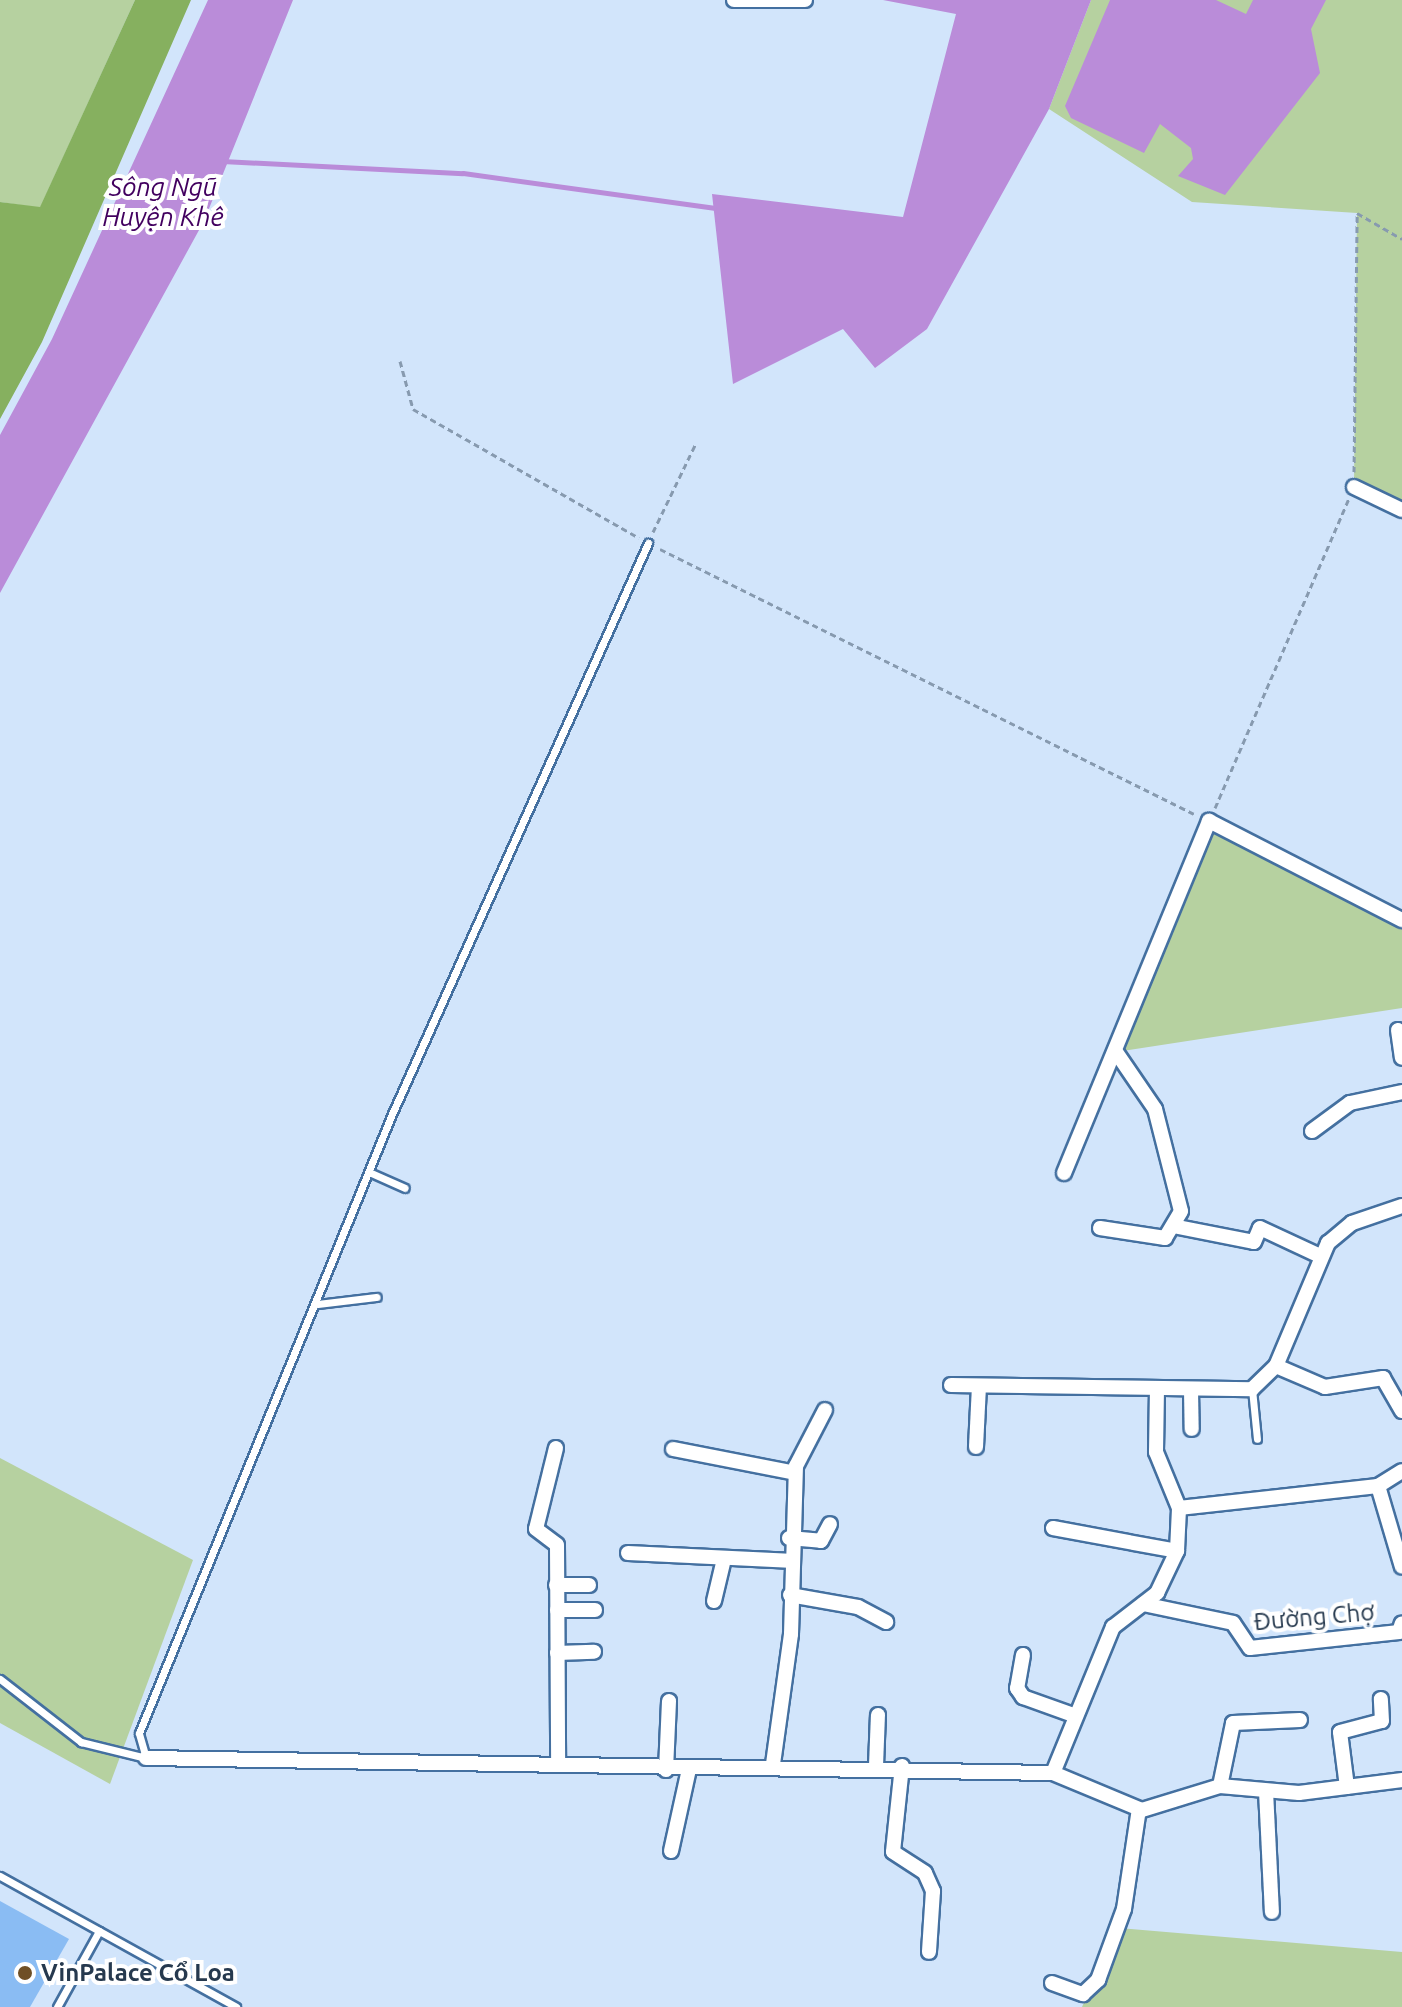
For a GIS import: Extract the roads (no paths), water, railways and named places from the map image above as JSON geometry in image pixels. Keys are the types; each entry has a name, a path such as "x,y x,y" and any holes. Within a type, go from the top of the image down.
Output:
{"street":[{"path":"734,0 805,0"},
{"path":"1354,487 1402,510"},
{"path":"1064,1173 1209,821 1402,920"},
{"path":"1398,1030 1402,1058"},
{"path":"1116,1052 1155,1109 1170,1148 1180,1187 1178,1227"},
{"path":"1312,1131 1350,1103 1402,1092"},
{"path":"951,1385 1157,1391 1252,1389 1276,1366 1320,1256 1352,1223 1402,1206"},
{"path":"1100,1228 1157,1239 1178,1227 1254,1242 1260,1228 1320,1256"},
{"path":"1276,1366 1325,1387 1383,1378 1402,1411"},
{"path":"976,1447 979,1386"},
{"path":"1191,1390 1192,1429"},
{"path":"1053,1773 1113,1627 1143,1604 1177,1551 1179,1508 1156,1452 1157,1391"},
{"path":"773,1764 790,1595 789,1538 795,1473 825,1410"},
{"path":"556,1448 536,1529 556,1540 558,1761"},
{"path":"673,1449 795,1473"},
{"path":"1179,1508 1378,1486 1402,1471"},
{"path":"1378,1486 1402,1567"},
{"path":"789,1538 821,1541 830,1524"},
{"path":"1053,1528 1177,1551"},
{"path":"628,1553 789,1561"},
{"path":"714,1601 724,1559"},
{"path":"556,1585 589,1585"},
{"path":"790,1595 858,1607 886,1622"},
{"name":"Đường Chợ","path":"1143,1604 1233,1623 1250,1648 1399,1632 1402,1623"},
{"path":"557,1610 595,1610"},
{"path":"557,1653 594,1652"},
{"path":"1023,1655 1017,1688 1023,1697 1076,1716"},
{"path":"1347,1787 1340,1732 1382,1721 1381,1699"},
{"path":"666,1770 669,1701"},
{"path":"876,1766 878,1715"},
{"path":"1220,1786 1233,1723 1300,1720"},
{"path":"146,1758 558,1761 666,1770 773,1764 902,1766 1053,1773 1139,1809 1220,1786 1266,1791 1347,1787 1402,1780"},
{"path":"902,1766 893,1852 931,1884 929,1952"},
{"path":"671,1851 689,1769"},
{"path":"1266,1791 1272,1912"},
{"path":"1052,1983 1083,1994 1098,1980 1124,1909 1139,1809"}],"lane":[{"path":"0,1679 81,1742 146,1758 139,1733 369,1172 648,543"},
{"path":"369,1172 405,1188"},
{"path":"317,1304 377,1297"},
{"path":"1252,1389 1257,1439"},
{"path":"0,1876 221,2003 236,2007"},
{"path":"57,2007 99,1931"}],"water":[{"name":"Sông Ngũ Huyện Khê","path":"208,0 293,0 204,221 0,593 0,435 52,339"},
{"path":"883,0 1091,0 1049,109 927,329 875,368 843,329 733,384 712,194 903,217 956,14"},
{"path":"1110,0 1216,0 1246,14 1253,0 1326,0 1311,29 1320,73 1225,195 1178,176 1193,159 1191,148 1160,124 1144,153 1071,118 1065,106"}],"waterway":[{"path":"222,161 463,173 714,208"}],"place":[{"name":"VinPalace Cổ Loa","path":"25,1973"}]}
